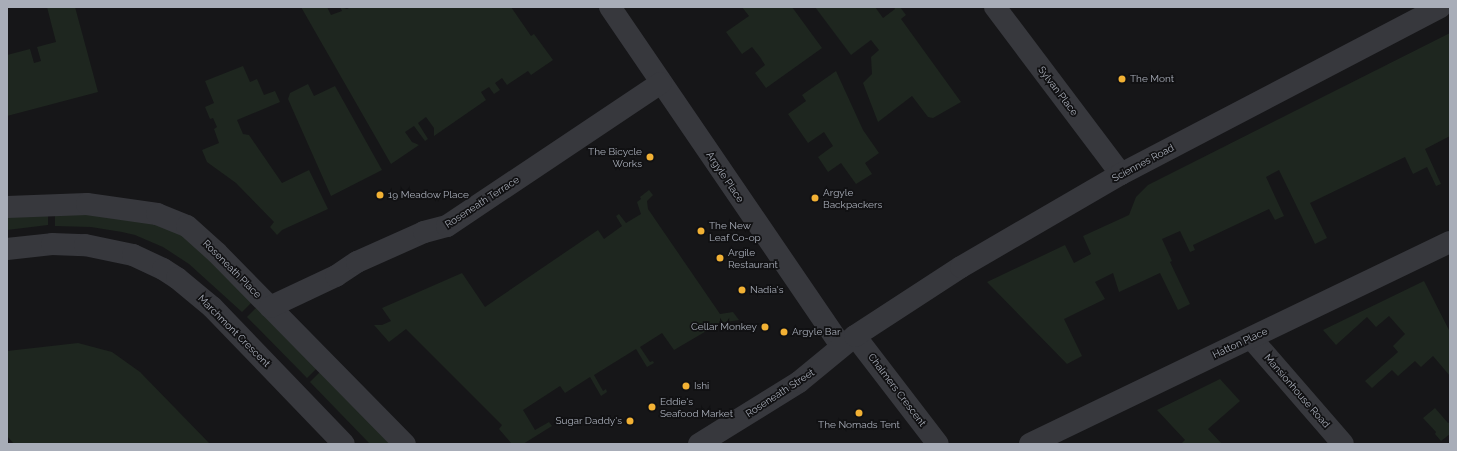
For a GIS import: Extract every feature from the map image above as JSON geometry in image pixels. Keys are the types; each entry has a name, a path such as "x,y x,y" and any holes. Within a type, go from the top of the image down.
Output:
{"street":[{"name":"Argyle Place","path":"610,7 661,83 848,341"},
{"name":"Sylvan Place","path":"996,7 1121,174"},
{"name":"Sciennes Road","path":"848,341 961,267 1121,174 1440,7"},
{"name":"Roseneath Terrace","path":"270,308 336,276 364,259 424,232 447,226 661,83"},
{"name":"Roseneath Place","path":"7,207 87,204 142,210 176,220 198,235 406,444"},
{"name":"Hatton Place","path":"1030,444 1450,242"},
{"name":"Marchmont Crescent","path":"7,249 52,244 85,245 133,255 163,269 177,278 212,307 344,444"},
{"name":"Mansionhouse Road","path":"1251,338 1343,444"},
{"name":"Roseneath Street","path":"699,444 799,382 848,341"},
{"name":"Chalmers Crescent","path":"848,341 938,444"}],"shaded area":[{"path":"47,7 75,7 98,92 7,116 7,55 30,49 34,63 41,61 37,47 56,42"},
{"path":"301,7 327,7 331,15 342,11 340,7 347,9 351,7 511,7 531,36 534,34 553,60 531,75 528,71 507,85 502,78 495,83 500,90 494,94 489,87 481,92 486,100 434,136 434,128 426,117 418,123 428,139 425,141 414,126 405,132 412,142 419,145 391,164"},
{"path":"742,7 792,7 822,48 766,88 755,73 765,65 760,57 752,47 742,54 726,32 749,16"},
{"path":"815,7 875,7 883,18 895,9 894,7 900,7 906,15 901,19 961,102 933,118 928,117 912,96 878,122 863,83 872,74 871,57 879,50 871,40 851,55"},
{"path":"1450,33 1450,136 1425,149 1441,184 1436,186 1427,167 1413,174 1405,157 1310,203 1327,238 1315,244 1279,170 1266,177 1284,216 1275,220 1269,209 1193,245 1195,250 1190,252 1180,231 1162,239 1172,261 1170,262 1190,304 1178,310 1160,273 1119,292 1113,273 1095,282 1105,299 1064,319 1082,356 1067,364 987,282 1065,245 1074,263 1091,254 1083,236 1129,215 1136,197 1148,185"},
{"path":"243,66 250,82 257,79 264,95 275,91 280,102 237,120 243,134 249,135 282,183 309,170 328,209 282,230 277,235 270,227 274,222 236,183 207,162 202,150 219,143 214,129 217,127 213,118 210,119 205,107 214,103 205,81"},
{"path":"836,71 863,130 879,153 865,163 872,174 856,184 841,163 828,172 818,157 833,146 824,132 808,143 788,114 806,101 802,95"},
{"path":"308,84 314,96 335,86 382,170 331,196 288,99 290,93"},
{"path":"649,190 653,195 647,201 648,209 720,314 733,312 739,320 720,323 674,350 662,333 640,347 650,362 653,361 654,363 647,367 636,349 594,375 603,391 606,389 607,392 601,396 590,377 565,393 560,386 523,410 535,430 549,422 552,426 523,444 512,444 499,429 502,425 406,329 389,342 374,325 382,325 391,321 382,308 462,273 485,307 598,230 604,239 622,226 616,216 619,214 626,223 641,214 637,202 641,199 640,197"},
{"path":"48,211 48,225 7,230 7,216"},
{"path":"55,211 143,218 183,233 253,301 242,312 189,264 163,247 135,235 122,232 91,227 55,226"},
{"path":"1424,281 1450,332 1450,376 1433,356 1421,367 1415,361 1398,376 1392,370 1372,388 1365,381 1398,352 1393,346 1405,334 1389,316 1376,327 1367,317 1336,345 1323,330"},
{"path":"258,306 317,368 307,378 247,317"},
{"path":"78,343 112,352 140,372 210,444 14,444 7,436 7,351"},
{"path":"321,371 391,444 370,444 310,382"},
{"path":"1220,379 1240,401 1208,429 1222,444 1181,444 1185,440 1157,410"},
{"path":"1435,408 1448,423 1450,422 1450,434 1441,441 1435,434 1436,432 1423,418"}],"place":[{"name":"The Mont","path":"1122,79"},
{"name":"The Bicycle Works","path":"650,157"},
{"name":"19 Meadow Place","path":"380,195"},
{"name":"Argyle Backpackers","path":"815,198"},
{"name":"The New Leaf Co-op","path":"701,231"},
{"name":"Argile Restaurant","path":"720,258"},
{"name":"Nadia's","path":"742,290"},
{"name":"Cellar Monkey","path":"765,327"},
{"name":"Argyle Bar","path":"784,332"},
{"name":"Ishi","path":"686,386"},
{"name":"Eddie's Seafood Market","path":"652,407"},
{"name":"The Nomads Tent","path":"859,413"},
{"name":"Sugar Daddy's","path":"630,421"}]}
